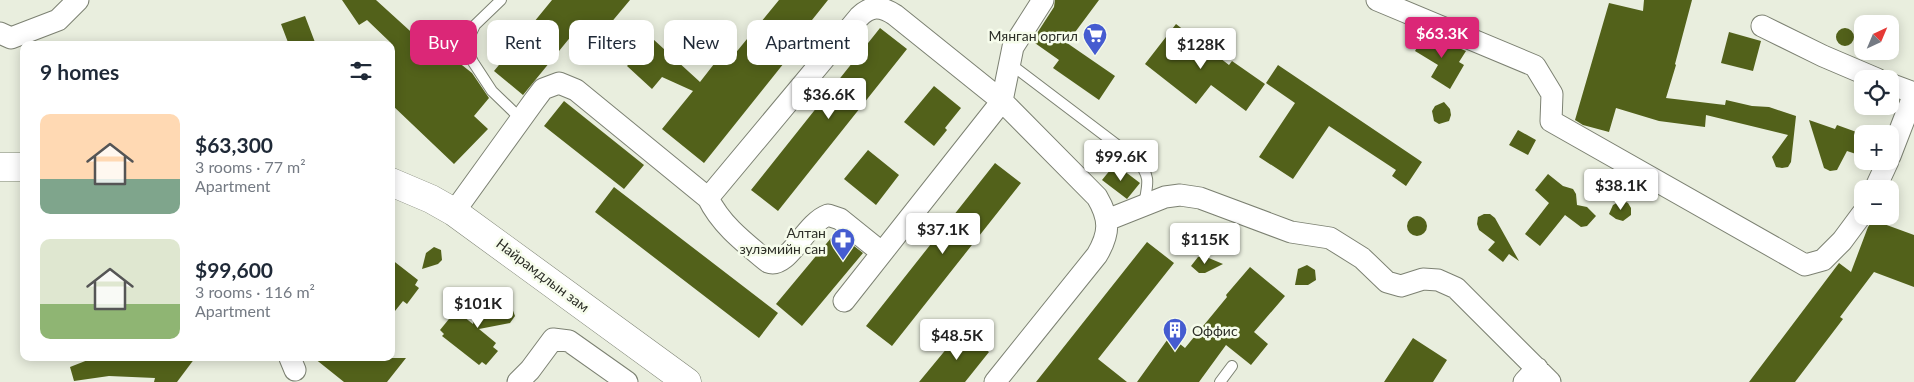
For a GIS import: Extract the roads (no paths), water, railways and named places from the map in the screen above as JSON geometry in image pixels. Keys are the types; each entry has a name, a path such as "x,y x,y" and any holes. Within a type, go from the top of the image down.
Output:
{"main road":[{"path":"0,167 20,167"},
{"name":"Найрамдлын зам","path":"395,184 431,198 454,212 687,382"}],"street":[{"path":"0,33 11,38 58,20 78,0"},
{"path":"844,301 1002,101 1013,47 1043,0"},
{"path":"1377,0 1535,66 1552,94 1551,121 1805,265 1823,260 1842,241 1854,225"},
{"path":"708,198 859,16 878,4 902,20 1002,101 1097,197 1107,220 1106,238 1097,255 995,382"},
{"path":"1762,26 1855,70"},
{"path":"454,212 544,89 559,83 568,85 576,90 708,198 724,224 772,264 783,260 815,221 828,215 840,219 881,252"},
{"path":"1899,88 1914,94 1899,133"},
{"path":"1107,220 1165,196 1180,195 1200,198 1291,232 1330,238 1362,258 1387,282 1401,286 1423,279 1438,280 1456,288 1537,377"},
{"path":"518,382 530,370 553,339 569,342 627,382"}],"lane":[{"path":"501,0 475,25 465,46 492,91 521,119"},
{"path":"1010,63 1137,160 1146,172 1148,183 1144,204"},
{"path":"1220,382 1232,366"}],"place":[{"name":"Мянган оргил","path":"1095,56"},
{"name":"Алтан зулэмийн сан","path":"843,261"},
{"name":"Оффис","path":"1175,351"}]}
